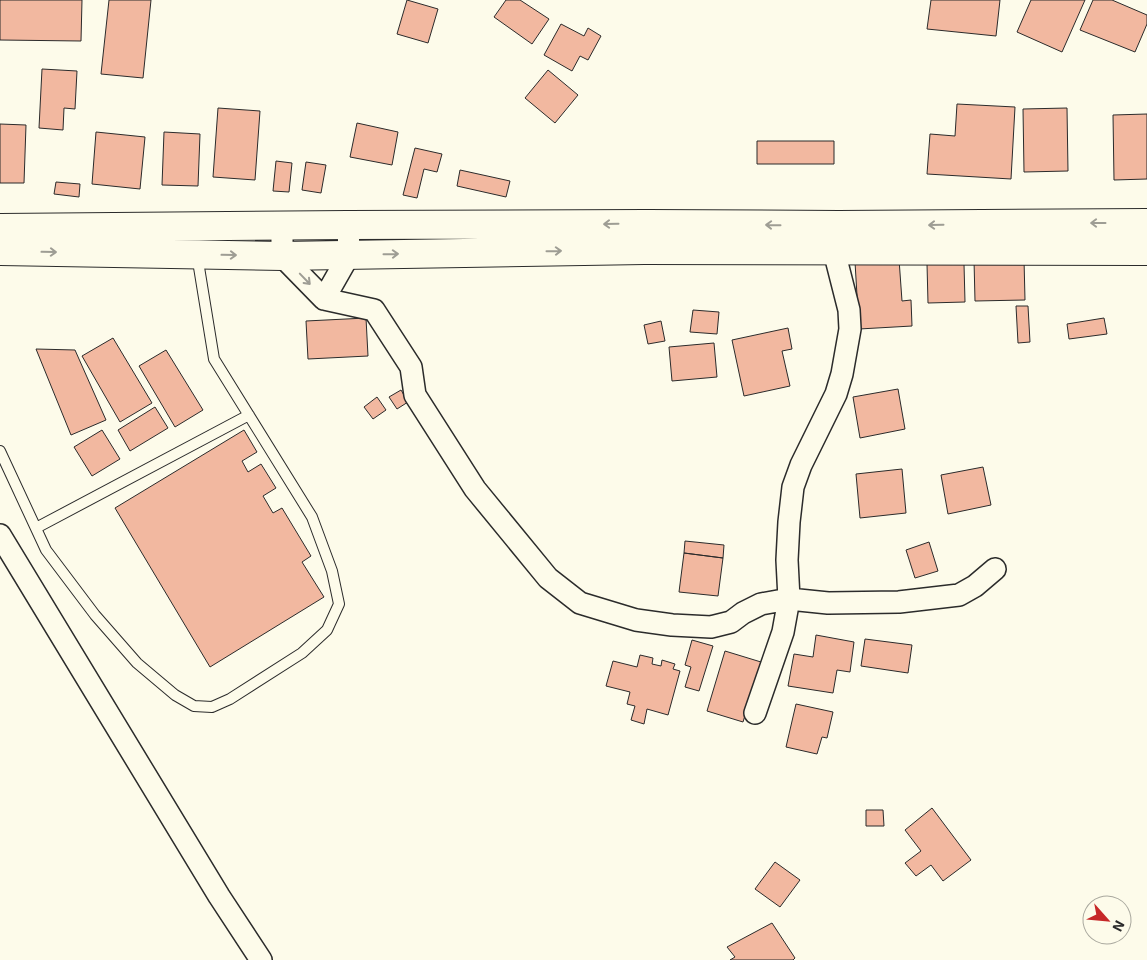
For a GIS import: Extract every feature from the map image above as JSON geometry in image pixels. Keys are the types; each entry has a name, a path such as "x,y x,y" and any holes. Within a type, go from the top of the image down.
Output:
{"main road":[{"path":"0,228 498,224 645,237 836,238 1047,250 1147,250"},
{"path":"492,253 498,224"},
{"path":"836,238 1048,224 1147,224"},
{"path":"1047,250 1048,224"},
{"path":"0,251 282,256 492,253 645,237"}],"street":[{"path":"324,299 349,254 348,225"},
{"path":"282,226 282,256 324,299 374,310 411,367 415,395 475,489 548,578 580,603 636,620 672,625 711,627 731,622 743,613 761,604 789,599 828,603 899,602 959,595 974,586 995,568"},
{"path":"755,713 784,632 789,599 787,560 793,487 801,465 836,394 842,374 850,329 849,310 836,238"},
{"path":"0,535 219,896 261,960"}],"lane":[{"path":"0,451 46,550 95,615 137,662 175,695 194,706 212,707 230,700 302,653 327,630 338,604 332,571 312,517 214,359 197,254"},
{"path":"36,528 249,415"}],"building":[{"path":"0,0 82,0 81,41 0,40"},
{"path":"109,0 151,0 143,78 101,74"},
{"path":"407,0 438,9 428,43 397,34"},
{"path":"506,0 520,0 549,19 532,44 494,17"},
{"path":"931,0 1000,0 996,36 927,29"},
{"path":"1031,0 1085,0 1062,52 1017,32"},
{"path":"1093,0 1112,0 1147,15 1147,24 1135,52 1080,30"},
{"path":"561,24 584,36 588,28 601,36 588,60 580,56 572,71 544,55"},
{"path":"42,69 77,71 75,109 64,108 63,130 39,128"},
{"path":"548,70 578,95 555,123 525,98"},
{"path":"957,104 1015,107 1011,179 927,174 930,134 955,136"},
{"path":"218,108 260,111 255,180 213,177"},
{"path":"1067,108 1068,171 1024,172 1023,109"},
{"path":"1147,114 1147,179 1114,180 1113,115"},
{"path":"357,123 398,132 392,165 350,157"},
{"path":"0,124 26,125 24,183 0,183"},
{"path":"96,132 145,137 140,189 92,184"},
{"path":"164,132 200,134 198,186 162,185"},
{"path":"757,141 834,141 834,164 757,164"},
{"path":"415,148 442,154 437,172 424,169 417,198 403,195"},
{"path":"276,161 292,163 289,192 273,191"},
{"path":"306,162 326,165 321,193 302,190"},
{"path":"460,170 510,181 506,197 457,186"},
{"path":"56,182 80,184 79,197 54,194"},
{"path":"899,259 902,301 911,300 912,326 859,329 855,262"},
{"path":"1024,259 1025,300 975,301 974,260"},
{"path":"927,264 964,264 965,302 928,303"},
{"path":"1016,306 1028,306 1030,342 1018,343"},
{"path":"693,310 719,312 717,334 690,332"},
{"path":"366,318 368,356 308,359 306,321"},
{"path":"1104,318 1107,334 1069,339 1067,324"},
{"path":"661,321 665,341 648,344 644,325"},
{"path":"788,328 792,349 782,351 790,386 744,396 732,340"},
{"path":"113,338 152,403 120,422 82,356"},
{"path":"714,343 717,377 672,381 669,347"},
{"path":"36,349 75,350 106,420 71,435"},
{"path":"166,350 203,410 175,427 139,366"},
{"path":"898,389 905,429 860,438 853,397"},
{"path":"401,390 408,402 397,409 389,397"},
{"path":"377,397 386,410 373,419 364,407"},
{"path":"155,407 168,428 130,451 118,430"},
{"path":"102,430 120,459 92,476 74,447"},
{"path":"244,430 257,452 242,461 248,472 261,464 276,488 263,496 273,513 282,508 311,556 302,562 324,597 210,667 115,508"},
{"path":"983,467 991,505 948,514 941,475"},
{"path":"902,469 906,513 860,518 856,474"},
{"path":"685,541 724,545 723,558 684,553"},
{"path":"929,542 938,571 915,578 906,550"},
{"path":"684,553 723,558 718,596 679,592"},
{"path":"816,635 854,642 850,672 837,670 833,693 788,686 794,654 813,657"},
{"path":"865,639 912,645 908,673 861,666"},
{"path":"692,640 713,646 699,691 685,687 691,667 685,665"},
{"path":"725,651 761,662 743,722 707,711"},
{"path":"640,655 653,658 652,664 661,666 662,660 675,664 673,669 680,671 668,715 647,709 644,724 631,720 635,706 627,704 630,692 606,686 613,661 637,667"},
{"path":"796,704 833,712 827,738 822,737 817,754 786,747"},
{"path":"932,808 971,860 943,881 931,865 916,876 905,863 921,851 905,830"},
{"path":"866,810 883,810 884,826 866,826"},
{"path":"775,862 800,880 780,907 755,889"},
{"path":"772,923 795,958 793,960 730,960 735,957 727,947"}]}
